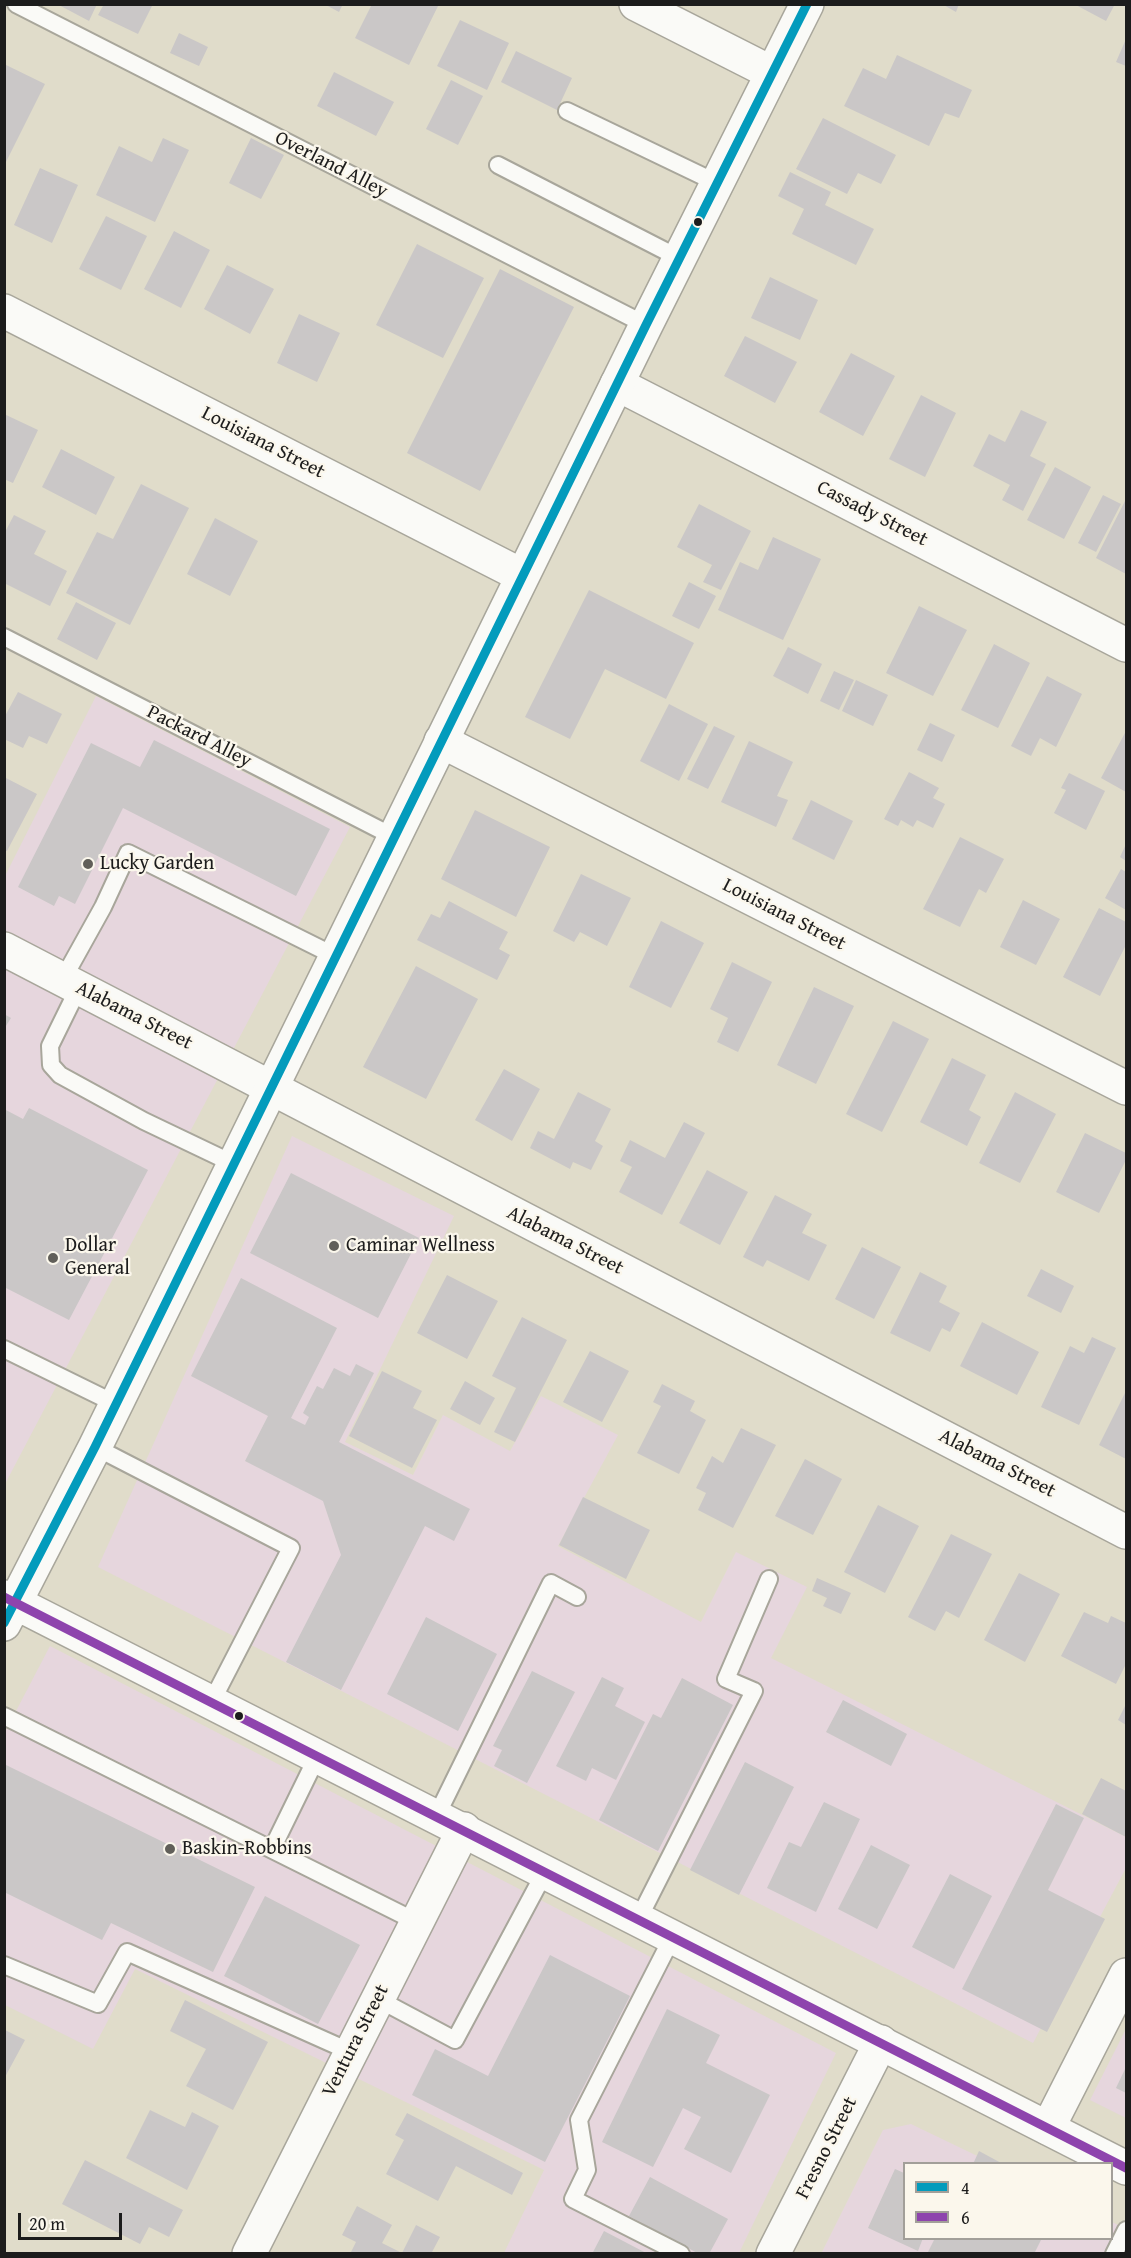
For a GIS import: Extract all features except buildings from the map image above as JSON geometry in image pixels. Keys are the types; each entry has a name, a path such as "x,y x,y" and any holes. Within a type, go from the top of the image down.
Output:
{"street":[{"path":"636,4 772,74"},
{"path":"807,4 521,576 95,1447 8,1608 212,1701 1126,2168"},
{"name":"Louisiana Street","path":"4,311 521,576"},
{"name":"Cassady Street","path":"617,384 1126,645"},
{"name":"Louisiana Street","path":"441,741 1126,1088"},
{"name":"Alabama Street","path":"4,949 1126,1532"},
{"name":"Ventura Street","path":"249,2253 417,1922 450,1822"},
{"path":"1048,2128 1126,1975"},
{"name":"Fresno Street","path":"772,2253 881,2042"}],"lane":[{"name":"Overland Alley","path":"16,4 646,325"},
{"path":"567,111 717,183"},
{"path":"498,165 679,258"},
{"name":"Packard Alley","path":"4,637 394,837"},
{"path":"234,1164 144,1121 60,1075 51,1065 50,1047 71,983 128,853 335,956"},
{"path":"4,1349 116,1404"},
{"path":"95,1447 291,1548 212,1701"},
{"path":"639,1918 754,1691 726,1679 769,1579"},
{"path":"450,1822 551,1583 577,1597"},
{"path":"4,1716 417,1922"},
{"path":"272,1849 318,1755"},
{"path":"378,1999 455,2040 546,1870"},
{"path":"674,1936 579,2120 587,2170 573,2199 681,2253"},
{"path":"4,1965 98,2004 127,1952 351,2052"},
{"path":"1114,2253 1126,2230"}],"shaded area":[{"path":"96,696 350,827 5,1484 5,876"},
{"path":"292,1136 454,1216 345,1442 413,1475 443,1415 510,1451 541,1396 618,1435 558,1546 701,1622 736,1552 807,1587 771,1658 1126,1837 1126,1868 1033,2043 98,1567"},
{"path":"50,1646 836,2053 739,2253 504,2253 544,2170 135,1969 93,2049 5,2005 4,1734"},
{"path":"1126,2029 1126,2118 1090,2100"},
{"path":"911,2124 990,2162 903,2162 903,2240 1113,2240 1113,2222 1126,2229 1126,2253 821,2254 883,2130"}],"transit line":[{"name":"4","path":"4,1623 95,1447 646,325 807,4"},
{"name":"6","path":"4,1597 1126,2168"}],"place":[{"name":"Lucky Garden","path":"88,864"},
{"name":"Caminar Wellness","path":"334,1246"},
{"name":"Dollar General","path":"53,1258"},
{"name":"Baskin-Robbins","path":"170,1849"}]}
